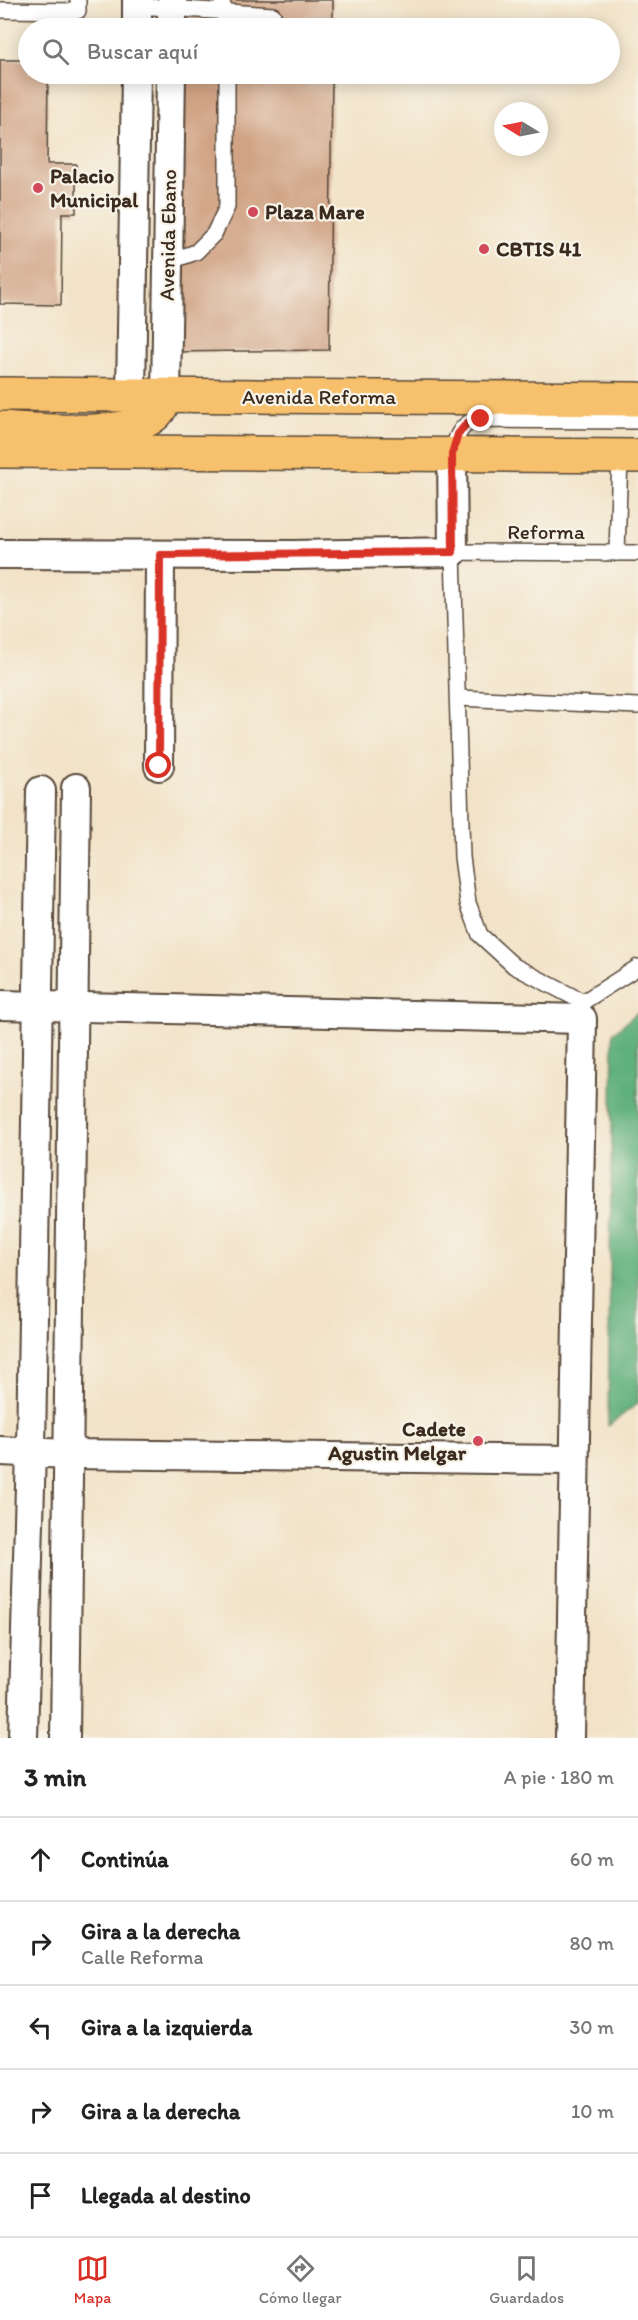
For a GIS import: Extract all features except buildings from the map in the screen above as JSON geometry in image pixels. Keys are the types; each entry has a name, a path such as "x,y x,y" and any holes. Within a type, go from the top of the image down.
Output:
{"highway":[{"name":"Avenida Reforma","path":"0,394 638,399"},
{"path":"0,428 59,431 106,430 135,425 153,416 166,396"},
{"path":"0,452 629,456"}],"street":[{"name":"Avenida Ebano","path":"131,395 136,84"},
{"name":"Avenida Ebano","path":"166,396 171,84"},
{"path":"0,554 453,552 452,454"},
{"path":"159,766 160,555"},
{"path":"41,791 23,1728 65,1728 73,1214 76,788"},
{"path":"39,919 75,918"},
{"path":"0,1005 582,1011 570,1738"},
{"path":"35,1175 73,1175"},
{"path":"34,1213 73,1214"},
{"path":"32,1349 71,1348"},
{"path":"0,1451 574,1461"},
{"path":"28,1547 68,1549"}],"lane":[{"path":"0,10 78,11 78,0"},
{"path":"137,12 172,13 223,6 273,15"},
{"path":"168,262 196,252 214,234 227,207 227,84"},
{"path":"452,454 458,434 467,423 474,420 638,421"},
{"path":"617,553 629,456"},
{"path":"453,552 462,856 468,903 480,935 514,966 582,1011 638,967"},
{"name":"Reforma","path":"453,552 638,553"},
{"path":"458,698 638,706"}],"green space":[{"path":"638,1012 638,1403 608,1426 613,1033"}],"place":[{"name":"Palacio Municipal","path":"38,188"},
{"name":"Plaza Mare","path":"253,212"},
{"name":"CBTIS 41","path":"484,249"},
{"name":"Cadete Agustin Melgar","path":"478,1441"}],"route":[{"path":"159,766 160,555 453,552 452,454 454,444 458,434 467,423 481,419"}]}
